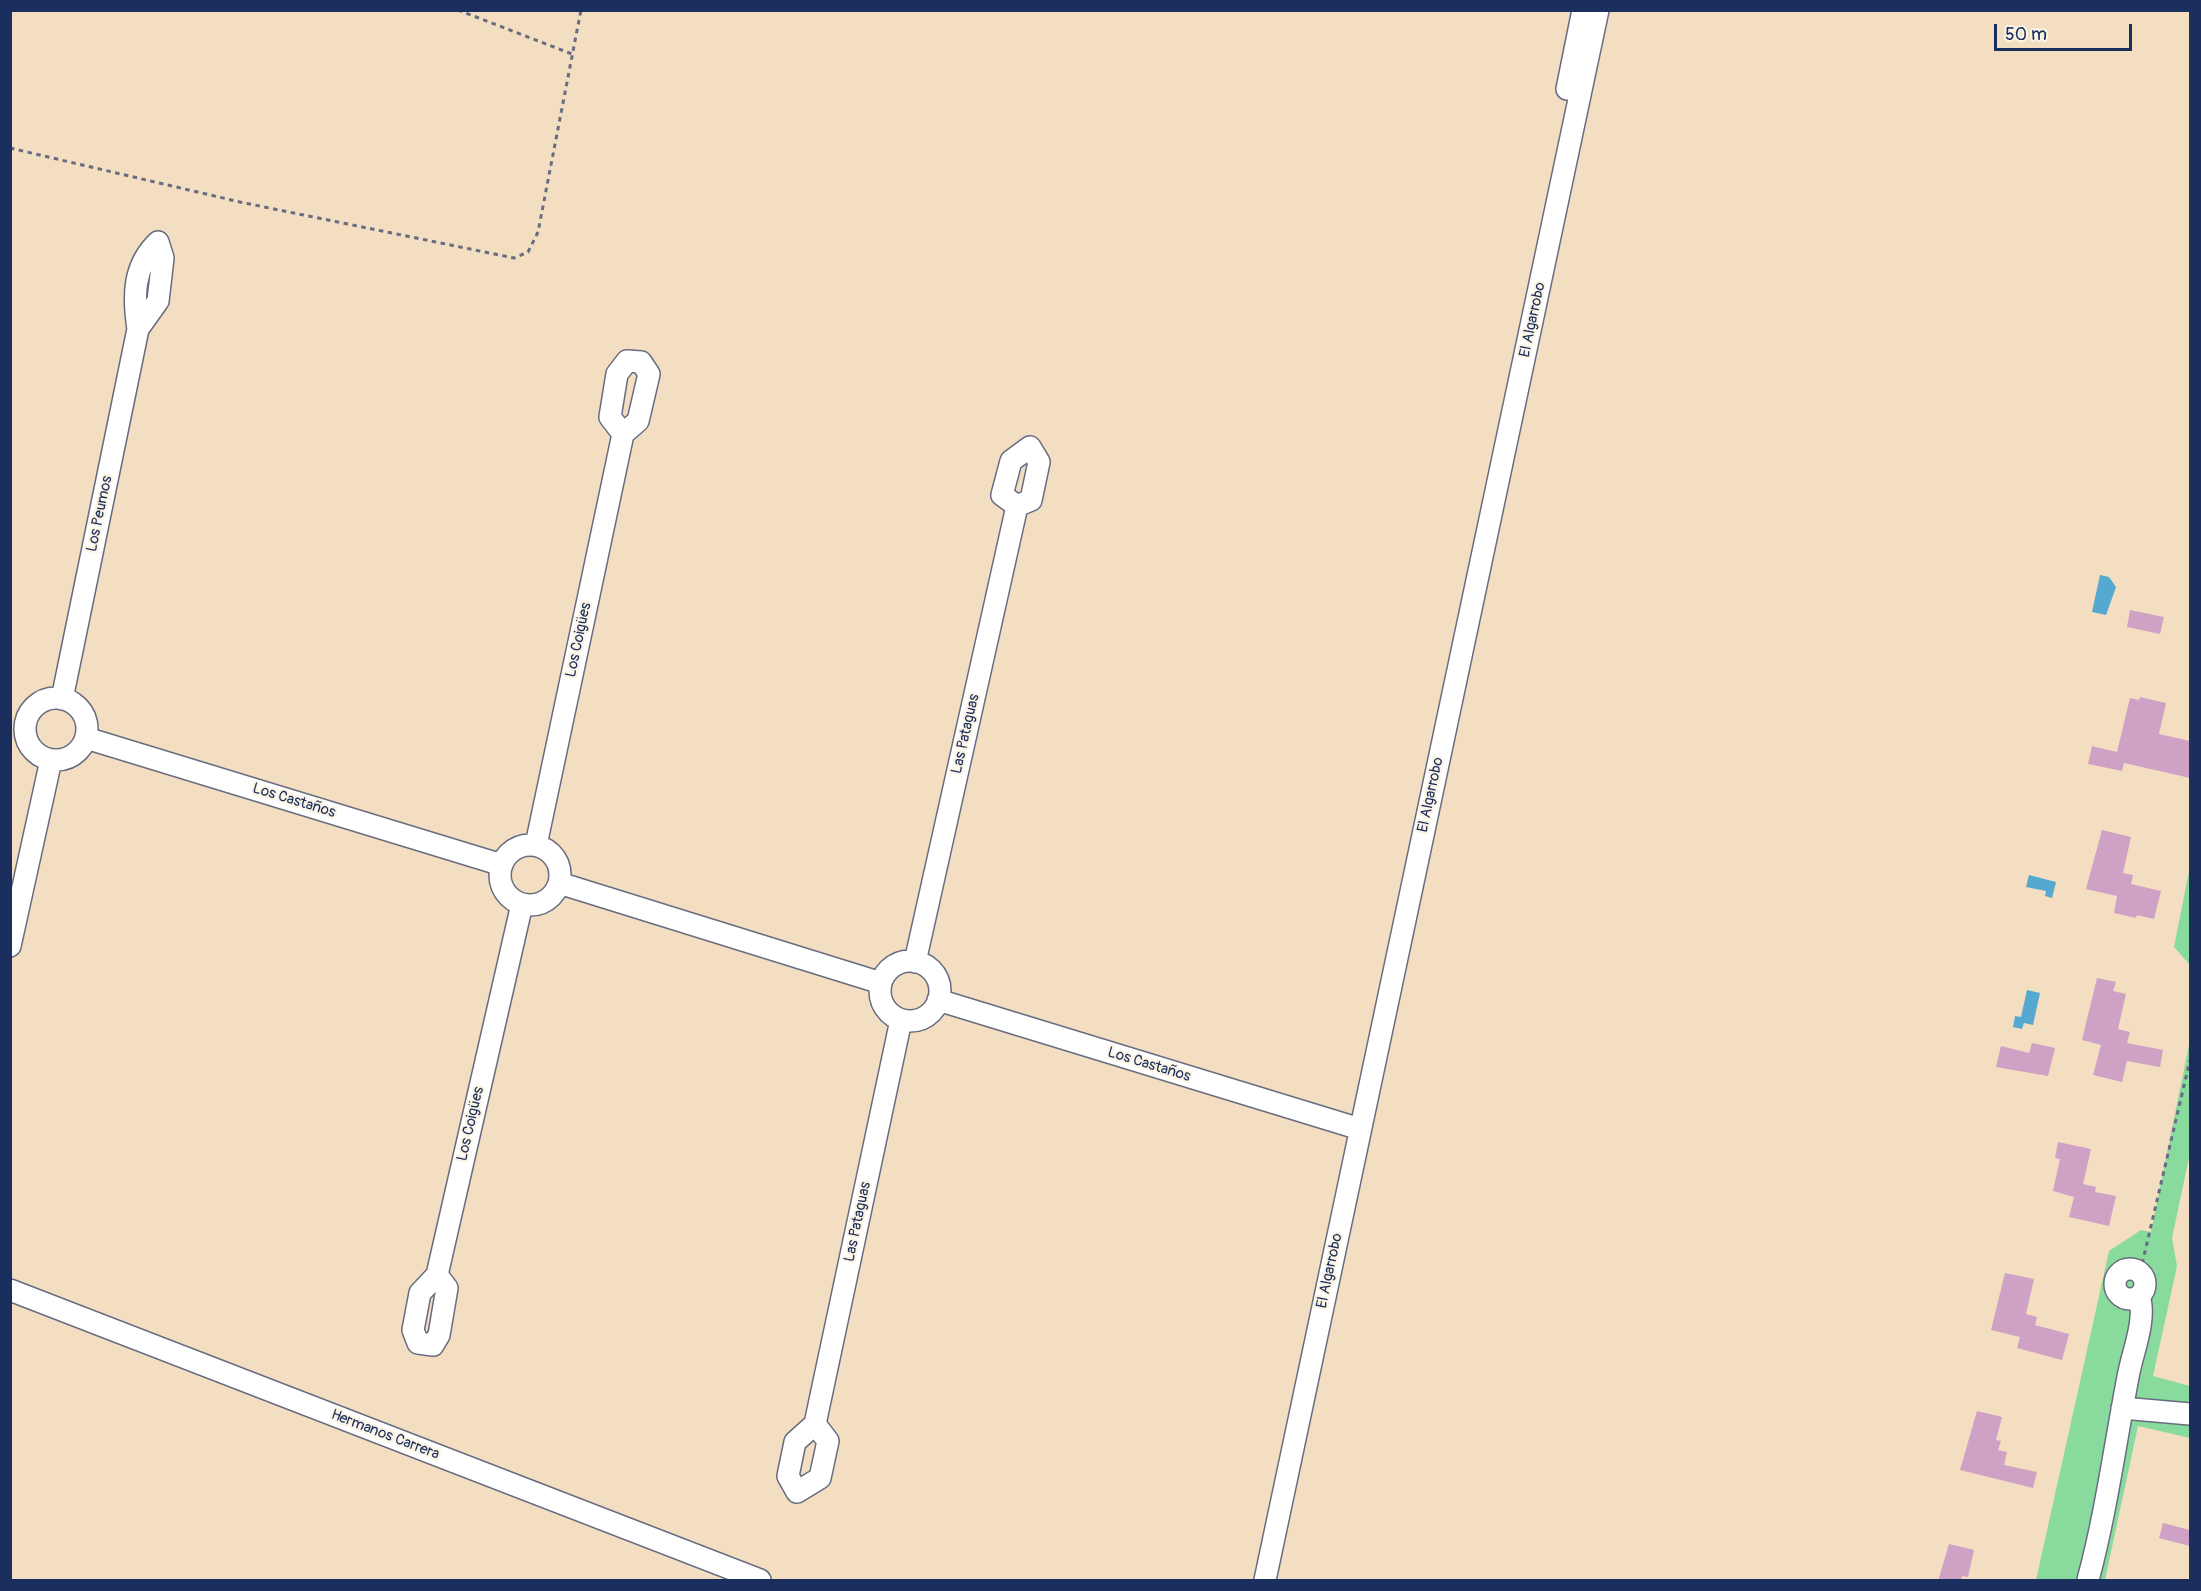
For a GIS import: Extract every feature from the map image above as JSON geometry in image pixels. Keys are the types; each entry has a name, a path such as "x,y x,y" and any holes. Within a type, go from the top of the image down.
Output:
{"street":[{"name":"El Algarrobo","path":"1265,1581 1354,1127 1583,10"},
{"name":"El Algarrobo","path":"1252,1581 1354,1127 1598,10"},
{"name":"Los Peumos","path":"62,699 138,329"},
{"name":"Los Coigües","path":"536,845 623,434"},
{"name":"Las Pataguas","path":"915,962 1017,506"},
{"path":"62,699 70,701 83,713 87,729 86,738 72,755 51,760 35,752 26,737 25,728 31,711 37,705 45,700 62,699"},
{"name":"Los Castaños","path":"86,738 502,865"},
{"path":"10,946 51,760"},
{"path":"527,845 536,845 556,859 560,875 559,883 551,897 545,901 537,904 522,904 508,895 504,888 502,865 512,851 527,845"},
{"path":"559,883 881,983"},
{"name":"Los Coigües","path":"437,1275 522,904"},
{"path":"915,962 923,964 935,976 940,992 928,1016 919,1020 901,1020 883,1006 880,998 881,983 894,966 915,962"},
{"name":"Los Castaños","path":"938,1000 1354,1127"},
{"name":"Las Pataguas","path":"815,1424 901,1020"},
{"path":"2088,1581 2108,1500 2122,1408 2142,1312 2139,1296 2128,1299 2123,1297 2119,1293 2116,1282 2121,1272 2138,1271"},
{"name":"Hermanos Carrera","path":"10,1290 760,1581"},
{"path":"2122,1408 2190,1414"}],"path":[{"path":"458,10 572,54"},
{"path":"10,148 240,202 514,258 528,252 538,232 581,10"},
{"path":"2138,1271 2156,1209 2190,1060"}],"green space":[{"path":"2190,866 2190,965 2174,947"},
{"path":"2190,1040 2190,1153 2172,1238 2177,1266 2153,1376 2190,1386 2190,1438 2138,1426 2105,1580 2036,1580 2109,1251 2141,1230 2151,1232"}],"water":[{"path":"2100,575 2109,577 2116,587 2106,615 2092,612"},
{"path":"2029,875 2056,882 2052,898 2045,896 2046,891 2026,887"},
{"path":"2027,990 2040,993 2033,1025 2024,1023 2022,1029 2013,1027 2015,1016 2021,1017"}],"building":[{"path":"2130,610 2164,617 2160,634 2127,627"},
{"path":"2140,697 2166,703 2159,734 2190,741 2190,778 2124,763 2122,771 2088,764 2092,746 2117,752 2130,698 2139,700"},
{"path":"2102,830 2131,837 2123,873 2133,875 2131,884 2161,891 2154,919 2114,913 2117,896 2086,889"},
{"path":"2097,978 2116,982 2113,991 2126,994 2118,1029 2130,1032 2127,1043 2163,1050 2160,1067 2127,1061 2122,1082 2093,1075 2101,1045 2082,1040"},
{"path":"2032,1043 2055,1048 2048,1076 1996,1067 2001,1046 2029,1053"},
{"path":"2058,1142 2091,1149 2083,1184 2096,1187 2095,1192 2116,1196 2109,1226 2069,1217 2074,1197 2053,1191 2060,1159 2055,1158"},
{"path":"2005,1273 2034,1279 2026,1314 2037,1317 2035,1325 2069,1334 2062,1360 2017,1348 2020,1337 1991,1330"},
{"path":"1977,1411 2002,1417 1996,1440 2001,1441 1998,1450 2007,1452 2004,1465 2037,1472 2033,1488 1960,1470"},
{"path":"2163,1523 2190,1530 2190,1546 2159,1538"},
{"path":"1949,1544 1974,1550 1968,1577 1962,1576 1961,1581 1938,1581"}]}
